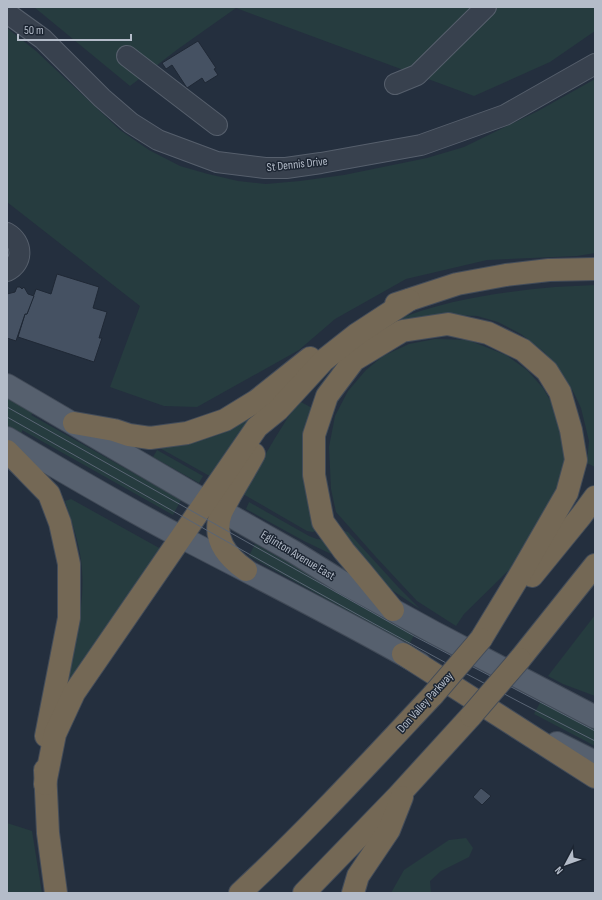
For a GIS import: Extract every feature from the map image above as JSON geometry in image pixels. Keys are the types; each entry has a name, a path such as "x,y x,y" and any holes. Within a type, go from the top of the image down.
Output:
{"highway":[{"path":"74,423 114,430 129,435 155,438 187,433 225,420 256,401 335,339 382,309 457,284 506,275 549,270 595,269"},
{"path":"45,784 55,734 74,694 182,537 214,506 257,427 278,410 324,360 357,334 410,300"},
{"path":"393,610 344,551 323,522 314,475 314,435 327,396 354,360 402,331 448,324 488,333 523,350 547,371 560,392 571,430 576,460 564,499 481,639"},
{"path":"7,451 49,494 60,523 69,564 69,618 46,732 45,784 48,833 56,893"},
{"name":"Don Valley Parkway","path":"240,893 277,859 433,695 481,639 595,497"},
{"path":"214,506 219,526 219,537 224,551 234,562 246,570"},
{"path":"304,893 472,716 520,659 595,565"},
{"path":"403,654 595,777"},
{"path":"352,893 358,876 389,830 406,787"}],"main road":[{"name":"Eglinton Avenue East","path":"7,385 393,610 595,717"},
{"path":"7,438 73,477 182,537 403,654 565,747 595,762"}],"street":[{"path":"395,84 417,75 486,7"},
{"name":"St Dennis Drive","path":"7,12 43,39 102,98 131,123 158,140 217,162 265,168 286,168 321,163 421,145 505,115 595,64"},
{"path":"127,56 217,125"},
{"path":"7,233 18,242 20,249 20,255 14,267 7,271"}],"green space":[{"path":"34,7 595,7 595,31 550,62 474,96 236,8 178,49 130,86"},
{"path":"7,28 36,51 120,130 149,150 180,166 238,181 266,184 344,175 427,158 464,147 538,111 595,79 595,253 577,256 487,260 406,279 335,319 299,350 197,407 164,406 110,387 140,306 7,202"},
{"path":"595,285 595,467 587,463 589,441 581,408 574,393 562,373 544,352 521,334 498,322 477,316 449,315 400,326 396,320 435,307 494,294 535,289"},
{"path":"435,339 468,340 506,355 527,370 543,388 554,407 565,453 563,481 536,534 511,568 464,614 456,626 417,601 376,557 336,512 331,489 329,447 335,416 348,391 366,370 383,356 409,344"},
{"path":"7,394 35,412 31,415 181,500 173,515 22,430 20,434 7,428"},
{"path":"299,401 314,409 318,530 313,532 307,531 243,494 263,458"},
{"path":"249,417 254,421 215,479 158,447 206,439 228,430"},
{"path":"157,450 203,476 199,483 153,457"},
{"path":"71,499 161,549 73,684 66,681 78,626 83,584 80,553 65,501"},
{"path":"249,502 309,536 326,540 332,552 331,554 246,509"},
{"path":"341,532 348,532 420,609 389,588 362,561"},
{"path":"255,544 415,633 409,645 249,556"},
{"path":"595,615 595,696 563,684 548,676"},
{"path":"542,699 595,727 595,746 534,714"},
{"path":"7,823 32,831 42,893 7,893"},
{"path":"466,838 473,848 469,857 441,871 430,881 431,893 391,893 404,870 449,840"}],"building":[{"path":"198,41 216,68 214,69 218,75 205,83 202,78 187,88 172,65 166,69 162,63"},
{"path":"57,274 99,287 93,308 107,312 99,338 102,338 94,362 18,337 25,314 27,314 36,289 51,294"},
{"path":"17,287 22,289 24,287 28,294 34,296 27,314 25,314 16,341 7,338 7,294 15,292"},
{"path":"481,788 491,796 482,805 473,797"}],"tram line":[{"path":"7,407 414,636 595,731"},
{"path":"7,417 373,623 595,741"}]}
